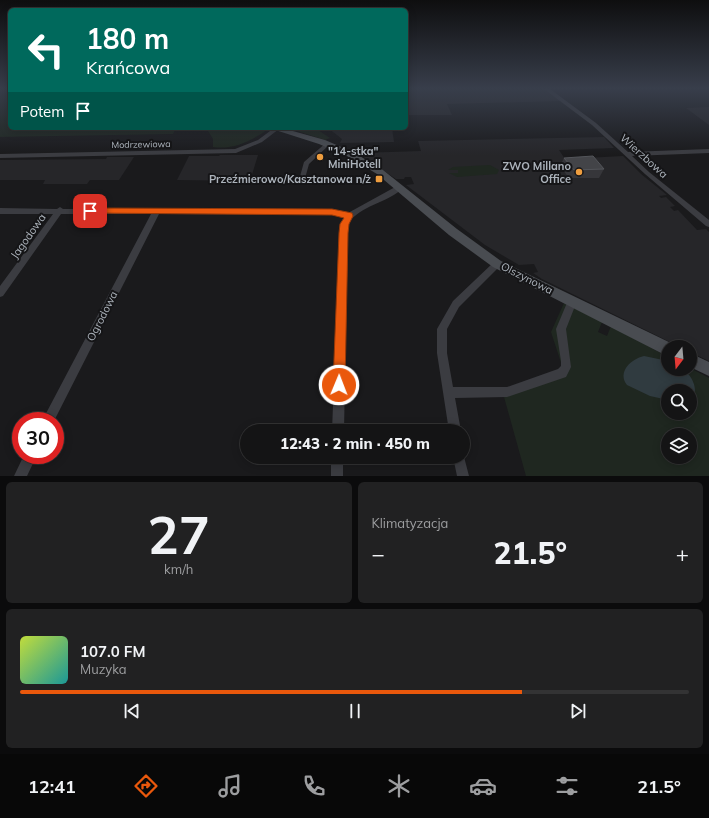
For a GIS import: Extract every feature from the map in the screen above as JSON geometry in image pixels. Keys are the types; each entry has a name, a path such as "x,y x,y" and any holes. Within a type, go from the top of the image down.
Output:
{"street":[{"name":"Wierzbowa","path":"577,111 709,224"},
{"name":"Modrzewiowa","path":"0,156 236,151 260,141 274,130"},
{"name":"Olszynowa","path":"279,130 328,144 350,154 373,168 483,255 497,264 661,346"},
{"path":"302,180 306,163 328,144"},
{"path":"626,154 709,151"},
{"path":"338,424 344,224 349,216 399,188"},
{"path":"0,210 332,212 349,216"},
{"name":"Jagodowa","path":"0,293 60,210"},
{"name":"Ogrodowa","path":"53,412 156,212"},
{"path":"454,424 442,352 442,329 456,304 497,264"},
{"path":"449,393 507,392 560,375 566,367 561,329 572,301"},
{"path":"697,364 709,370"},
{"path":"20,476 26,464"},
{"path":"337,464 337,476"},
{"path":"461,464 463,476"}],"shaded area":[{"path":"0,111 8,111 8,130 175,130 173,134 0,137"},
{"path":"408,111 450,111 452,115 408,115"},
{"path":"690,111 709,111 709,125"},
{"path":"204,130 267,130 242,144 220,148 213,147 213,139 208,131"},
{"path":"294,130 318,130 330,138 325,140"},
{"path":"331,130 392,130 394,142 340,143 342,139"},
{"path":"604,137 614,148 559,150 565,159 623,156 641,174 667,195 659,196 661,198 666,197 675,206 670,207 674,211 678,210 697,230 706,229 709,232 709,361 697,355 697,340 666,340 542,279 533,273 538,272 534,264 519,265 485,245 406,185 414,184 411,177 396,179 358,153 421,151 418,141"},
{"path":"258,155 250,181 177,180 189,156"},
{"path":"107,157 134,157 119,180 90,180 87,184 43,184 45,180 0,180 0,160 106,159"},
{"path":"490,165 499,170 497,174 457,177 449,173 458,173 458,170 448,170 453,167"},
{"path":"564,303 602,322 598,332 607,336 611,326 661,353 661,376 697,376 697,372 709,378 709,476 526,476 504,397 565,375 551,332"},
{"path":"644,356 661,360 661,376 690,376 694,384 661,384 661,398 650,396 627,385 624,380 627,367 634,360"}],"building":[{"path":"593,156 604,169 574,170 564,158"}],"place":[{"name":"\"14-stka\" MiniHotell","path":"320,157"},
{"name":"ZWO Millano Office","path":"579,172"},
{"name":"Przeźmierowo/Kasztanowa n/ż","path":"379,179"}],"route":[{"path":"90,211 152,211 176,213 332,212 349,216 344,224 343,233 339,385"}]}
